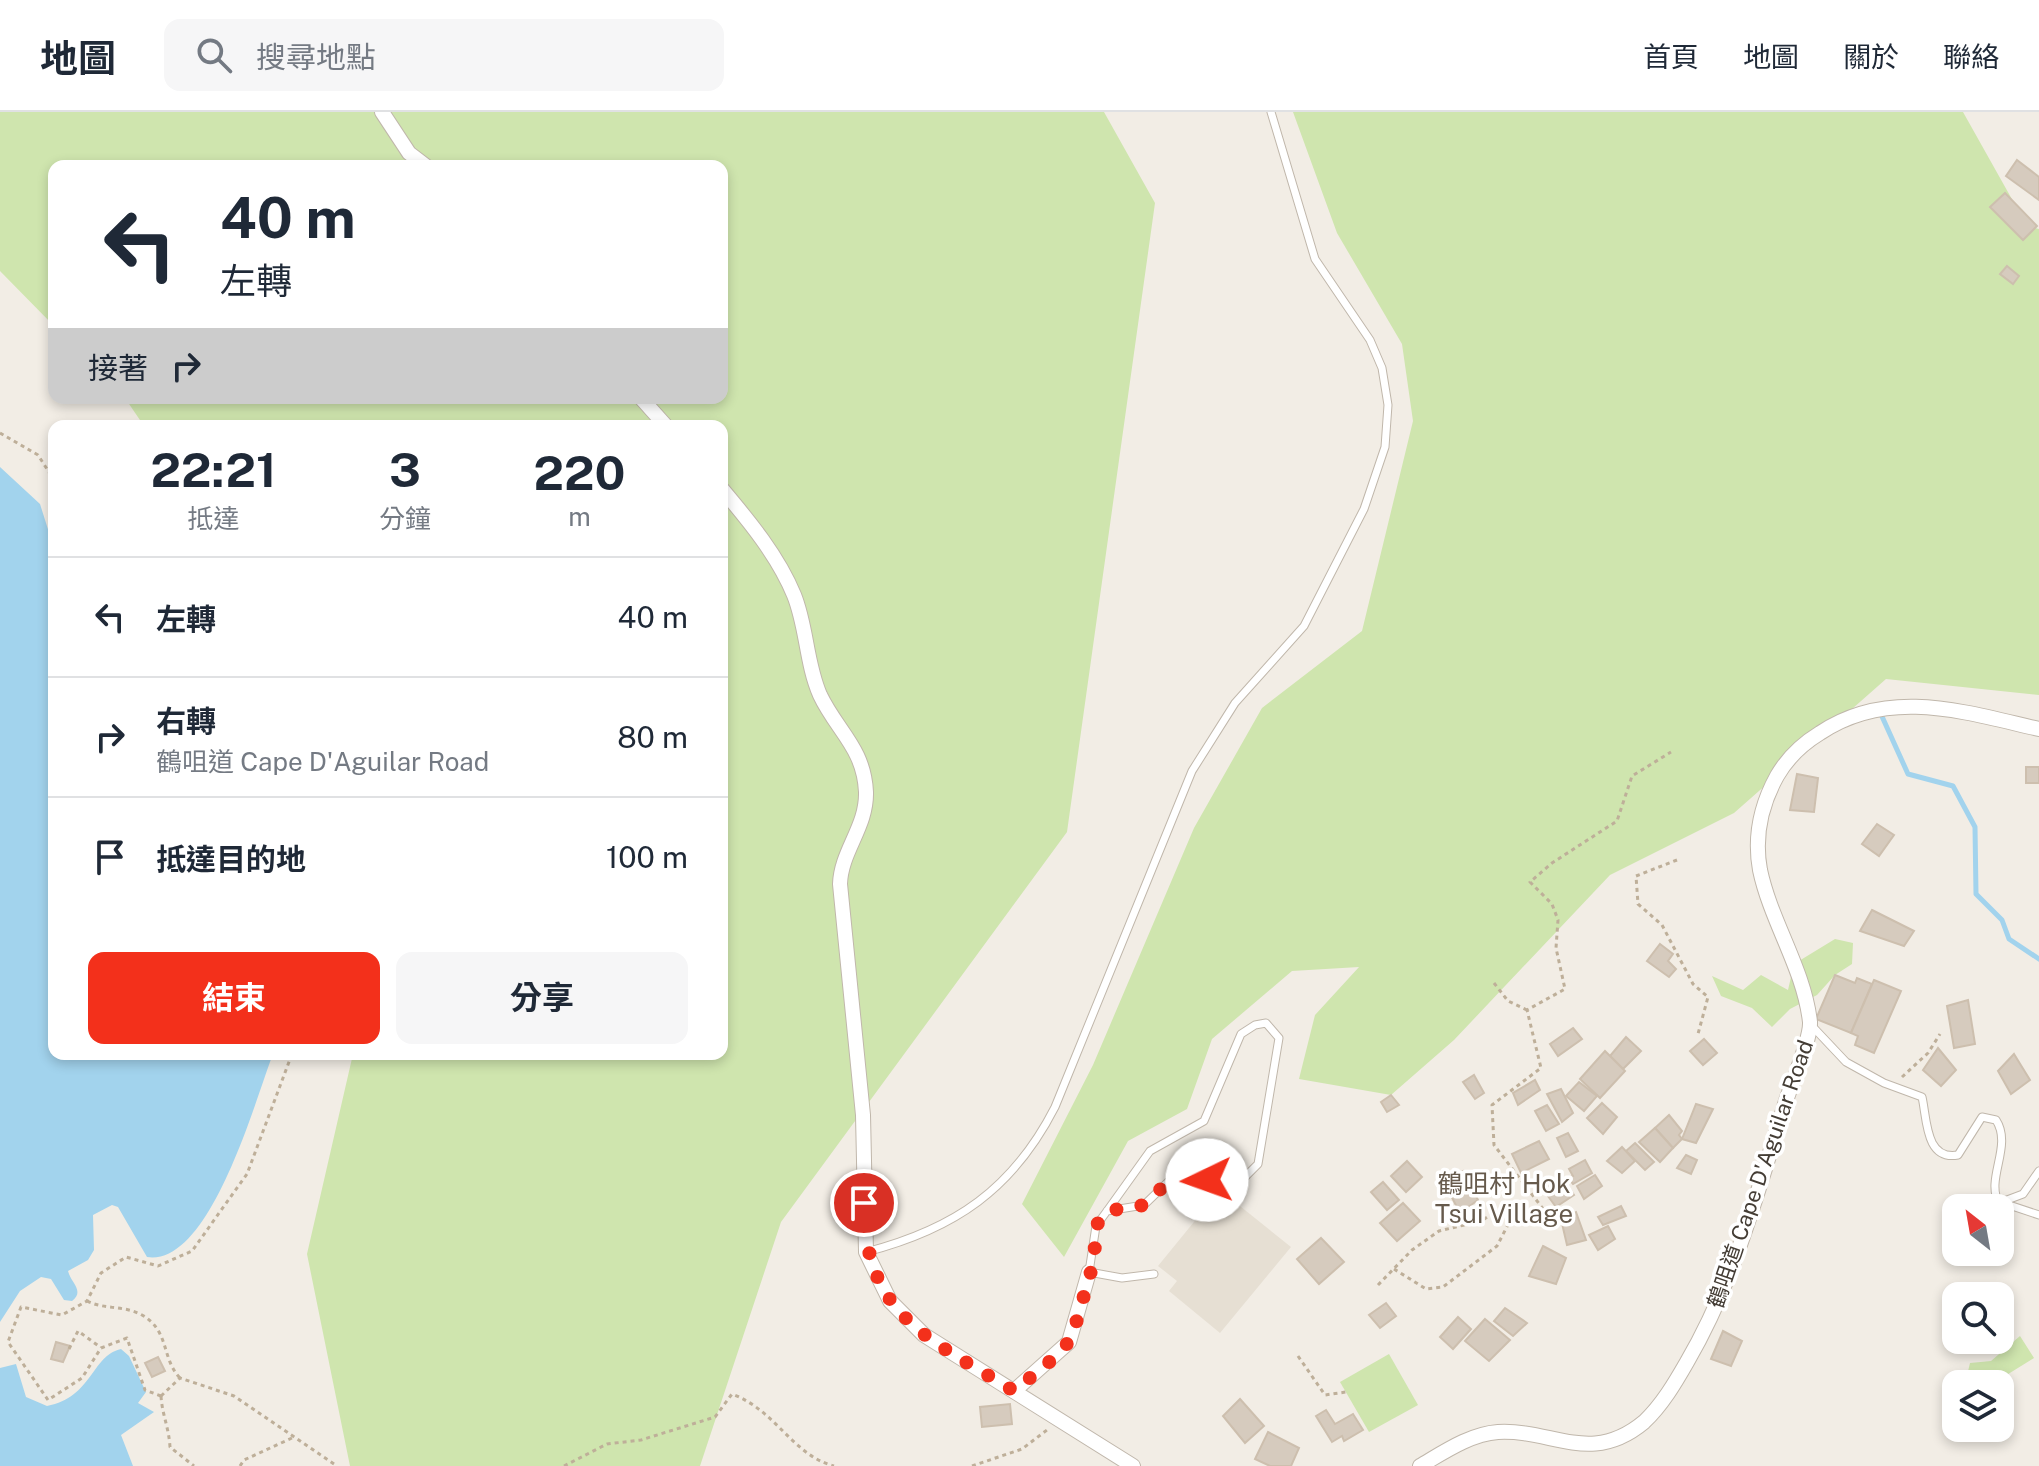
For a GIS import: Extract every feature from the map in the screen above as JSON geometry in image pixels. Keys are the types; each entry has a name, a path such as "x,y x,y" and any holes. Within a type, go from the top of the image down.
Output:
{"street":[{"path":"382,112 409,153 418,160"},
{"path":"646,404 661,420"},
{"path":"728,497 781,567 798,608 817,686 826,707 857,753 865,777 864,815 842,864 840,884 863,1115 866,1252 883,1290 905,1319 924,1335 1133,1466"},
{"name":"鶴咀道 Cape D'Aguilar Road","path":"1420,1466 1461,1443 1499,1432 1521,1433 1564,1445 1601,1444 1623,1437 1652,1413 1682,1370 1727,1285 1810,1025 1796,971 1765,889 1758,857 1762,811 1787,760 1827,728 1878,707 1915,706 1973,712 2039,729"},
{"path":"1014,1391 1069,1342 1089,1272"}],"lane":[{"path":"866,1252 933,1229 980,1201 1016,1170 1035,1145 1055,1107 1192,771 1235,703 1304,626 1370,494 1388,427 1382,368 1370,340 1315,259 1271,112"},
{"path":"1107,1211 1144,1205 1170,1180 1189,1178 1223,1184 1239,1183 1258,1164 1279,1038 1266,1023 1255,1025 1241,1034 1204,1121 1150,1151 1096,1226 1089,1272 1122,1278 1154,1274"},
{"path":"1810,1025 1846,1062 1922,1097 1932,1143 1950,1156 1958,1155 1982,1117 1996,1120 2002,1139 1995,1194"},
{"path":"2014,1198 2023,1194 2039,1171"},
{"path":"2014,1207 2039,1215"}],"path":[{"path":"0,433 38,455 48,471"},
{"path":"1527,1010 1565,989 1556,948 1558,920 1552,904 1530,882 1552,863 1617,821 1632,776 1671,752"},
{"path":"1677,860 1636,876 1634,890 1638,904 1662,925 1693,984 1708,997 1698,1034"},
{"path":"1494,983 1508,1001 1527,1010"},
{"path":"1378,1285 1439,1231 1481,1221 1497,1211 1544,1210 1492,1147 1492,1105 1541,1068 1527,1010"},
{"path":"1894,1086 1928,1053 1940,1034"},
{"path":"161,1396 145,1390 127,1338 101,1348 82,1378 48,1400 8,1342 21,1307 62,1315 87,1301 101,1273 126,1257 158,1266 192,1251 247,1174 290,1060"},
{"path":"1394,1269 1426,1289 1443,1287 1497,1246 1515,1211"},
{"path":"87,1301 102,1309 116,1308 140,1314 152,1323 167,1345 168,1365 180,1378 234,1396 337,1466"},
{"path":"69,1349 78,1331 101,1348"},
{"path":"1298,1356 1325,1395 1346,1392"},
{"path":"161,1396 180,1378"},
{"path":"564,1466 607,1444 641,1440 715,1417 732,1394 751,1401 776,1420 791,1440 819,1462 834,1466"},
{"path":"161,1396 162,1409 168,1419 170,1447 194,1466"},
{"path":"972,1466 1022,1449 1052,1426 1057,1418"},
{"path":"240,1466 244,1460 294,1437"}],"shaded area":[{"path":"1220,1190 1291,1247 1220,1333 1169,1291 1177,1281 1158,1266"}],"green space":[{"path":"0,112 1104,112 1155,203 1067,832 781,1222 700,1466 350,1466 307,1254 352,1060 728,1060 728,420 140,420 129,404 728,404 728,160 48,160 48,320 0,271"},
{"path":"1293,112 1963,112 2027,226 2039,229 2039,695 1886,679 1734,813 1610,875 1454,1040 1391,1095 1299,1079 1315,1015 1359,967 1292,971 1212,1039 1187,1109 1128,1141 1064,1257 1022,1204 1093,1065 1194,828 1262,708 1362,631 1413,421 1402,344 1337,233"},
{"path":"1835,939 1853,943 1852,964 1835,975 1817,995 1790,1009 1772,1027 1752,1008 1721,996 1712,976 1743,990 1761,975 1788,990 1794,964"},
{"path":"2020,1336 2034,1358 2014,1370 1968,1370 1970,1363 1991,1361 1999,1354 2014,1354 2014,1341"},
{"path":"1389,1354 1418,1405 1369,1432 1340,1382"}],"water":[{"path":"0,467 40,504 48,529 48,1060 271,1060 227,1176 210,1209 191,1236 170,1253 147,1257 118,1207 112,1205 93,1215 94,1250 88,1260 68,1271 77,1290 76,1297 72,1301 64,1300 51,1279 41,1277 20,1291 0,1322"},
{"path":"121,1349 129,1356 146,1392 138,1403 154,1412 121,1435 133,1466 0,1466 0,1368 16,1364 26,1397 47,1406 74,1394 103,1360"}],"building":[{"path":"2017,160 2039,177 2039,200 2006,176"},
{"path":"2005,193 2037,226 2023,240 1990,207"},
{"path":"2007,266 2019,276 2013,284 2000,274"},
{"path":"2026,767 2039,767 2039,783 2026,783"},
{"path":"1797,774 1818,778 1814,812 1790,810"},
{"path":"1877,824 1894,835 1879,856 1862,844"},
{"path":"1872,910 1914,931 1904,946 1860,931"},
{"path":"1660,944 1673,954 1668,961 1676,969 1669,977 1647,961"},
{"path":"1835,975 1855,983 1857,978 1872,984 1851,1033 1816,1019"},
{"path":"1874,980 1901,991 1874,1053 1855,1045 1858,1036 1851,1033"},
{"path":"1968,1000 1975,1044 1954,1048 1947,1006"},
{"path":"1573,1028 1582,1039 1558,1056 1550,1044"},
{"path":"1626,1037 1641,1051 1623,1069 1610,1056"},
{"path":"1704,1039 1717,1053 1703,1065 1690,1051"},
{"path":"1938,1048 1956,1070 1941,1086 1923,1070"},
{"path":"1605,1051 1625,1071 1600,1098 1580,1079"},
{"path":"2014,1054 2030,1080 2011,1094 1998,1071"},
{"path":"1474,1075 1484,1093 1475,1099 1463,1082"},
{"path":"1535,1080 1540,1090 1518,1105 1513,1093"},
{"path":"1579,1082 1597,1096 1584,1111 1566,1096"},
{"path":"1561,1089 1573,1113 1562,1122 1547,1094"},
{"path":"1391,1095 1399,1105 1387,1112 1381,1102"},
{"path":"1602,1103 1617,1117 1603,1134 1587,1118"},
{"path":"1696,1104 1713,1109 1696,1143 1682,1139"},
{"path":"1547,1105 1559,1124 1546,1131 1535,1111"},
{"path":"1669,1115 1682,1131 1679,1135 1682,1139 1673,1148 1655,1128"},
{"path":"1655,1128 1673,1148 1660,1162 1639,1142"},
{"path":"1568,1133 1578,1151 1566,1157 1557,1138"},
{"path":"1539,1141 1549,1159 1521,1173 1512,1154"},
{"path":"1635,1143 1654,1162 1645,1170 1626,1151"},
{"path":"1622,1147 1635,1161 1622,1173 1607,1161"},
{"path":"1686,1155 1697,1160 1691,1174 1677,1168"},
{"path":"1585,1160 1592,1173 1573,1184 1568,1178 1573,1176 1569,1169"},
{"path":"1407,1161 1422,1177 1406,1192 1391,1176"},
{"path":"1463,1171 1478,1200 1460,1213 1447,1188 1454,1183 1450,1175"},
{"path":"1561,1175 1574,1195 1556,1207 1542,1188"},
{"path":"1595,1175 1602,1186 1584,1199 1577,1186"},
{"path":"1383,1182 1399,1200 1387,1210 1371,1192"},
{"path":"1403,1203 1420,1221 1397,1241 1380,1223"},
{"path":"1621,1206 1626,1216 1603,1225 1598,1217"},
{"path":"1576,1212 1586,1240 1567,1245 1561,1219"},
{"path":"1608,1226 1615,1239 1598,1250 1589,1235"},
{"path":"1321,1238 1344,1262 1319,1284 1297,1259"},
{"path":"1543,1246 1566,1258 1556,1284 1529,1276"},
{"path":"1386,1303 1396,1316 1380,1328 1369,1315"},
{"path":"1505,1308 1527,1323 1513,1336 1494,1321"},
{"path":"1458,1317 1471,1329 1453,1349 1440,1337"},
{"path":"1485,1319 1510,1340 1489,1361 1465,1341"},
{"path":"1723,1331 1742,1341 1731,1366 1711,1359"},
{"path":"56,1342 70,1346 63,1362 51,1359"},
{"path":"158,1357 165,1371 152,1377 145,1363"},
{"path":"1240,1399 1264,1426 1245,1443 1223,1416"},
{"path":"1010,1404 1012,1424 982,1427 980,1407"},
{"path":"1326,1410 1335,1424 1353,1414 1363,1430 1344,1441 1342,1436 1332,1442 1316,1416"},
{"path":"1268,1432 1299,1448 1291,1466 1270,1466 1255,1459"}],"waterway":[{"path":"1880,712 1908,774 1953,786 1975,827 1976,894 2002,920 2009,939 2039,959"}],"district":[{"name":"鶴咀村 Hok Tsui Village","path":"1504,1198"}],"route":[{"path":"864,1203 866,1252 883,1290 897,1311 924,1335 1014,1391 1060,1353 1072,1337 1094,1261 1096,1226 1107,1211 1144,1205 1170,1180 1207,1180"}]}
